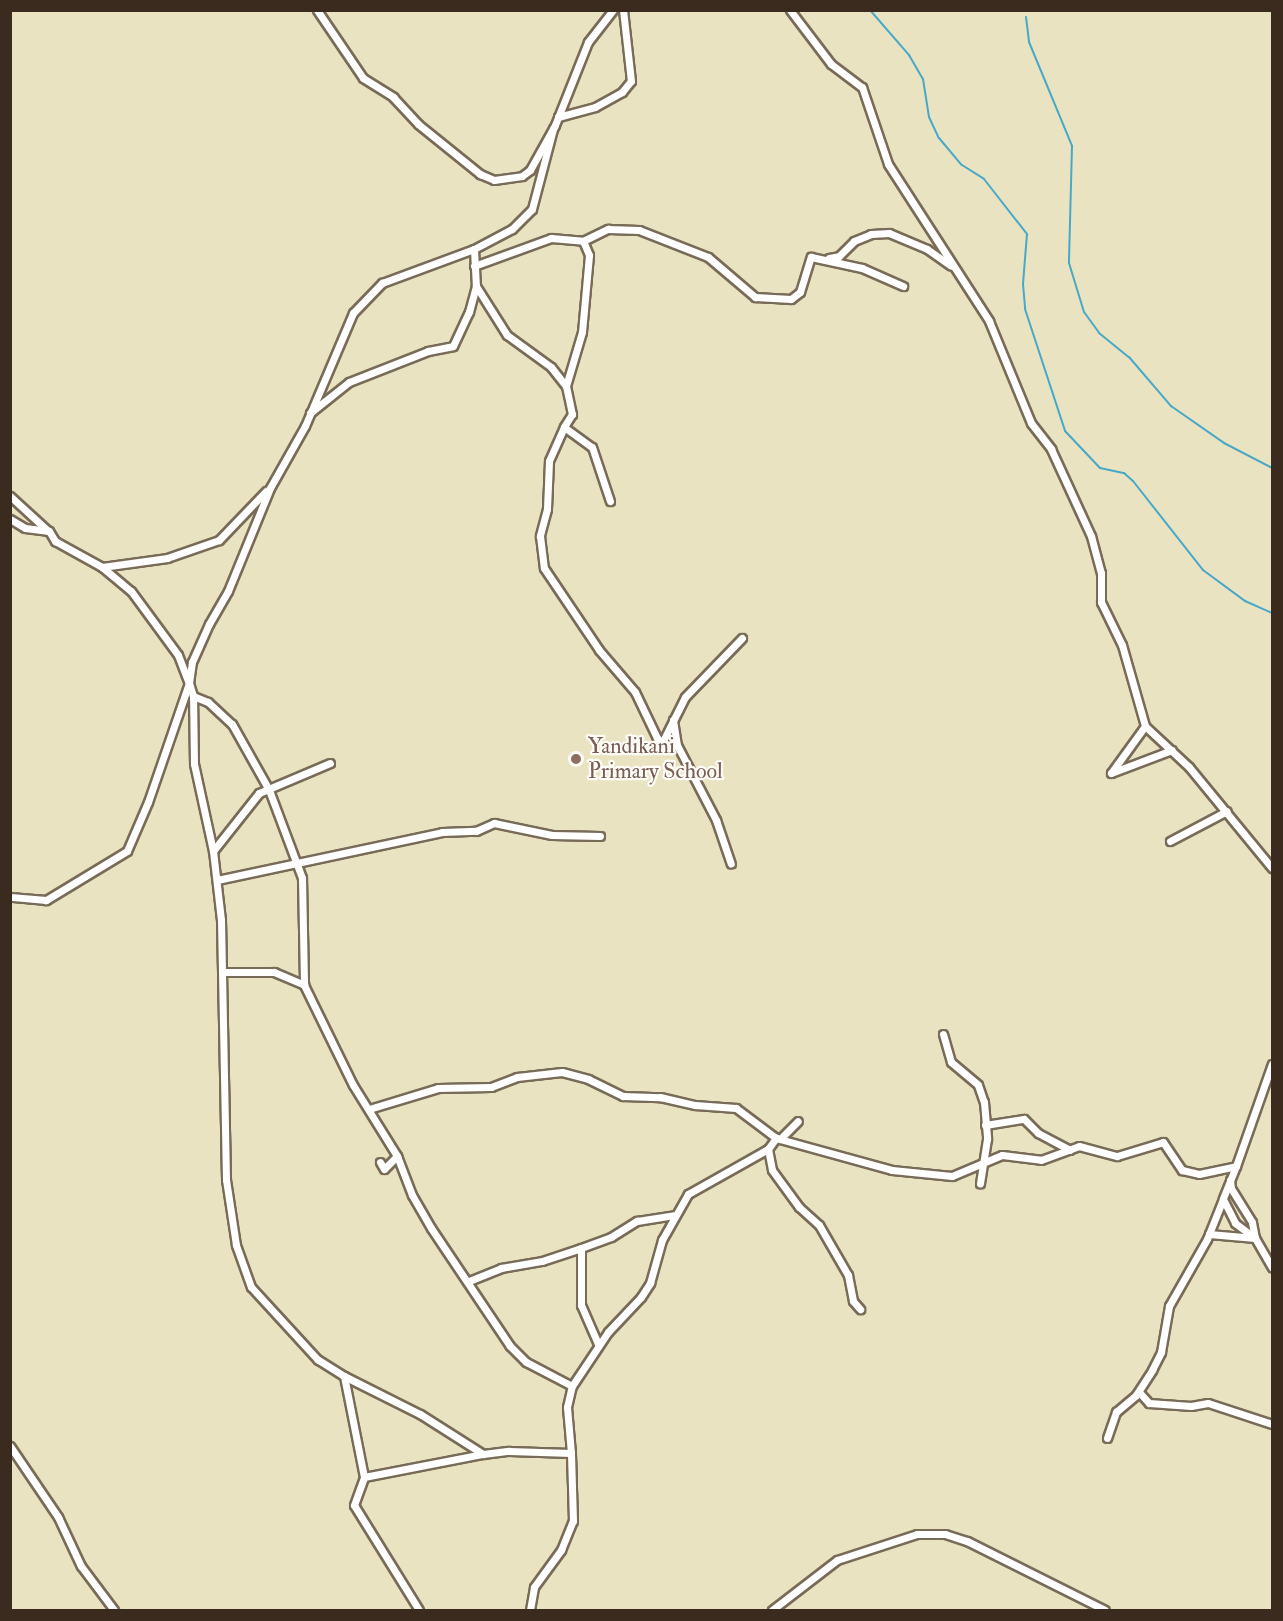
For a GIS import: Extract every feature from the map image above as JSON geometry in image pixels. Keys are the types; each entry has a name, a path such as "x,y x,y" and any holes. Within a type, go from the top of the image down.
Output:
{"street":[{"path":"317,10 363,78 393,97 418,124 483,176 494,180 522,176 530,170 553,129 588,42 613,10"},
{"path":"558,117 595,107 622,92 631,81 623,10"},
{"path":"790,10 831,64 862,87 888,164 989,321 1031,423 1051,449 1091,536 1101,573 1101,602 1122,645 1145,726 1172,750 1227,811 1272,868"},
{"path":"10,897 46,900 127,851 148,802 189,683 192,662 228,591 270,488 308,415 353,313 382,283 474,249 512,229 532,209 553,129"},
{"path":"474,266 551,238 584,241 608,229 639,230 708,257 754,297 791,299 800,292 812,257 885,275 903,286"},
{"path":"827,259 839,256 854,242 871,234 889,233 927,249 955,268"},
{"path":"566,386 582,332 589,255 584,241"},
{"path":"308,415 350,382 428,351 453,346 469,312 476,286 474,249"},
{"path":"476,286 507,334 551,367 566,386 572,414 549,461 547,509 540,536 543,568 599,650 626,679 645,719 662,743 678,747"},
{"path":"564,427 592,447 610,501"},
{"path":"102,567 167,558 219,540 270,488"},
{"path":"10,496 49,531 55,541 102,567 131,591 178,655 193,696 194,764 213,851 224,972 226,1180 236,1245 251,1287 318,1360 344,1376 420,1414 483,1454"},
{"path":"10,519 25,528 49,531"},
{"path":"662,743 685,697 742,638"},
{"path":"193,696 208,702 232,724 269,790 302,878 304,985 369,1109 397,1156 411,1195 510,1346 526,1362 572,1386"},
{"path":"673,720 672,733 711,809 731,864"},
{"path":"1145,726 1111,773 1172,750"},
{"path":"213,851 259,792 269,790 330,763"},
{"path":"1170,841 1227,811"},
{"path":"217,880 442,832 476,831 494,823 552,835 600,836"},
{"path":"224,972 274,972 304,985"},
{"path":"943,1034 951,1062 978,1085 984,1102 985,1125 980,1183"},
{"path":"1107,1438 1116,1412 1139,1392 1161,1352 1169,1306 1209,1234 1272,1064"},
{"path":"369,1109 438,1088 491,1087 517,1077 562,1072 588,1079 623,1096 660,1096 695,1105 736,1108 778,1139 892,1170 952,1176 983,1161 1002,1155 1041,1160 1079,1146 1117,1156 1163,1142 1182,1170 1199,1174 1236,1166"},
{"path":"985,1125 1024,1119 1038,1132 1070,1150"},
{"path":"530,1611 534,1587 561,1550 573,1521 567,1407 572,1386 598,1344 650,1282 673,1215 688,1194 710,1179 768,1149 798,1121"},
{"path":"768,1149 772,1170 799,1207 819,1225 848,1275 853,1301 860,1309"},
{"path":"380,1162 384,1169 397,1156"},
{"path":"1230,1180 1234,1195 1252,1222 1255,1238 1272,1266"},
{"path":"1223,1199 1235,1223 1255,1238"},
{"path":"469,1281 501,1268 542,1261 581,1248 611,1237 637,1221 673,1215"},
{"path":"1209,1234 1255,1238"},
{"path":"581,1248 581,1305 598,1344"},
{"path":"344,1376 364,1477 354,1505 419,1611"},
{"path":"1139,1392 1149,1403 1191,1406 1208,1403 1272,1424"},
{"path":"10,1446 58,1517 81,1566 114,1611"},
{"path":"364,1477 483,1454 509,1451 571,1453"},
{"path":"772,1611 837,1560 917,1534 945,1534 967,1541 1105,1611"}],"waterway":[{"path":"870,10 909,55 923,79 929,117 939,138 962,165 984,179 1027,234 1023,284 1025,309 1065,431 1100,468 1124,473 1133,481 1203,570 1245,601 1272,613"},
{"path":"1026,17 1029,42 1072,146 1069,263 1084,312 1099,333 1129,357 1171,406 1224,443 1272,468"}],"place":[{"name":"Yandikani Primary School","path":"576,759"}]}
